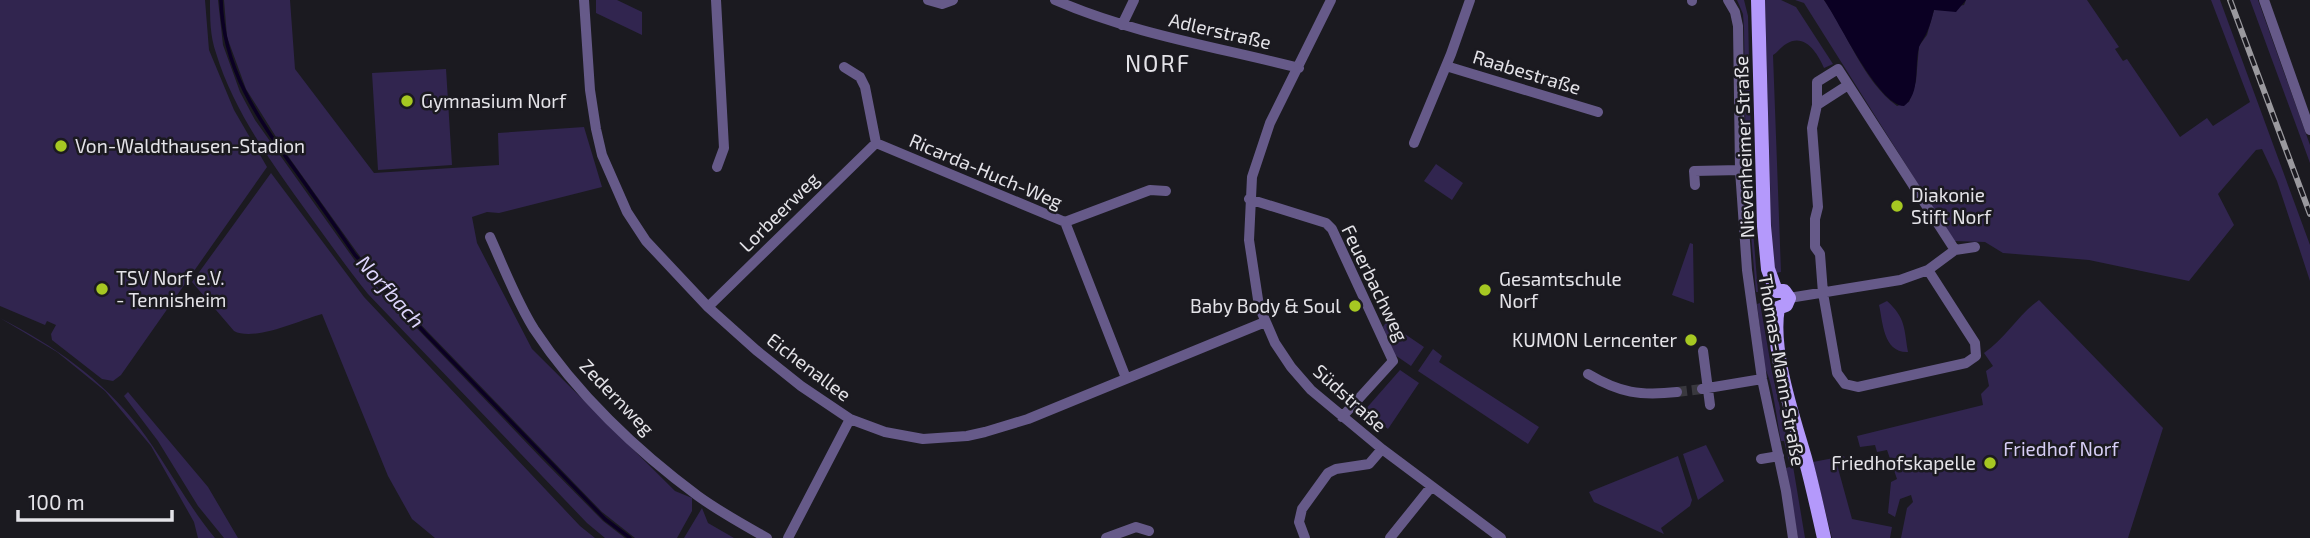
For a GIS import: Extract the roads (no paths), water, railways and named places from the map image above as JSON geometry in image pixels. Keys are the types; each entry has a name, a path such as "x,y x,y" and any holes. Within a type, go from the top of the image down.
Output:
{"main road":[{"name":"Nievenheimer Straße","path":"1758,0 1764,226 1768,269 1781,299 1776,327 1778,349 1824,538"}],"street":[{"name":"Eichenallee","path":"584,0 590,90 602,155 628,212 646,241 708,307 756,350 801,386 850,419 904,437 923,439 967,436 998,429 1265,322"},
{"path":"716,0 724,148 717,167"},
{"path":"928,0 937,4 953,0"},
{"name":"Adlerstraße","path":"1055,0 1122,25 1182,42 1299,68"},
{"path":"1122,25 1134,0"},
{"name":"Südstraße","path":"1331,0 1264,140 1252,177 1249,243 1259,306 1265,322 1291,367 1311,390 1382,449 1501,538"},
{"path":"1414,143 1470,0"},
{"name":"Thomas-Mann-Straße","path":"1728,0 1735,12 1738,26 1740,170 1747,270 1762,379 1793,538"},
{"path":"2264,0 2310,130"},
{"name":"Raabestraße","path":"1446,66 1598,112"},
{"path":"844,67 860,77 876,144"},
{"path":"1928,270 1975,344 1976,353 1971,361 1858,387 1848,386 1837,373 1823,293 1820,254 1815,247 1818,207 1812,128 1817,105 1817,82 1838,69 1955,250"},
{"path":"1817,105 1848,85"},
{"name":"Lorbeerweg","path":"708,307 876,144"},
{"name":"Ricarda-Huch-Weg","path":"876,144 1065,222 1150,190 1166,191"},
{"path":"1695,185 1694,167 1740,170"},
{"name":"Feuerbachweg","path":"1250,199 1325,223 1332,229 1394,361 1342,417"},
{"path":"1065,222 1126,378"},
{"name":"Zedernweg","path":"490,237 533,327 585,392 665,470 700,498 767,538"},
{"path":"1781,299 1882,285 1928,270 1955,250 1975,247"},
{"path":"1703,351 1705,389 1710,405"},
{"path":"1588,374 1609,386 1636,394 1677,392"},
{"path":"1705,389 1762,379"},
{"path":"788,538 850,419"},
{"path":"1305,538 1299,522 1303,509 1328,473 1336,469 1369,464 1382,449"},
{"path":"1761,459 1779,456"},
{"path":"1395,536 1431,487"},
{"path":"1106,538 1136,527 1149,531"}],"waterway":[{"name":"Norfbach","path":"221,0 228,48 245,91 268,131 355,255 425,333 605,519 630,538"}],"tunnel":[{"path":"1677,392 1702,389"}],"railway":[{"path":"2230,0 2310,214"}],"place":[{"name":"Gymnasium Norf","path":"407,101"},
{"name":"Von-Waldthausen-Stadion","path":"61,146"},
{"name":"Diakonie Stift Norf","path":"1897,206"},
{"name":"TSV Norf e.V. - Tennisheim","path":"102,289"},
{"name":"Gesamtschule Norf","path":"1485,290"},
{"name":"Baby Body & Soul","path":"1355,306"},
{"name":"KUMON Lerncenter","path":"1691,340"},
{"name":"Friedhofskapelle","path":"1990,463"}],"district":[{"name":"NORF","path":"1158,64"}],"park label":[{"name":"Friedhof Norf","path":"2061,449"}]}
